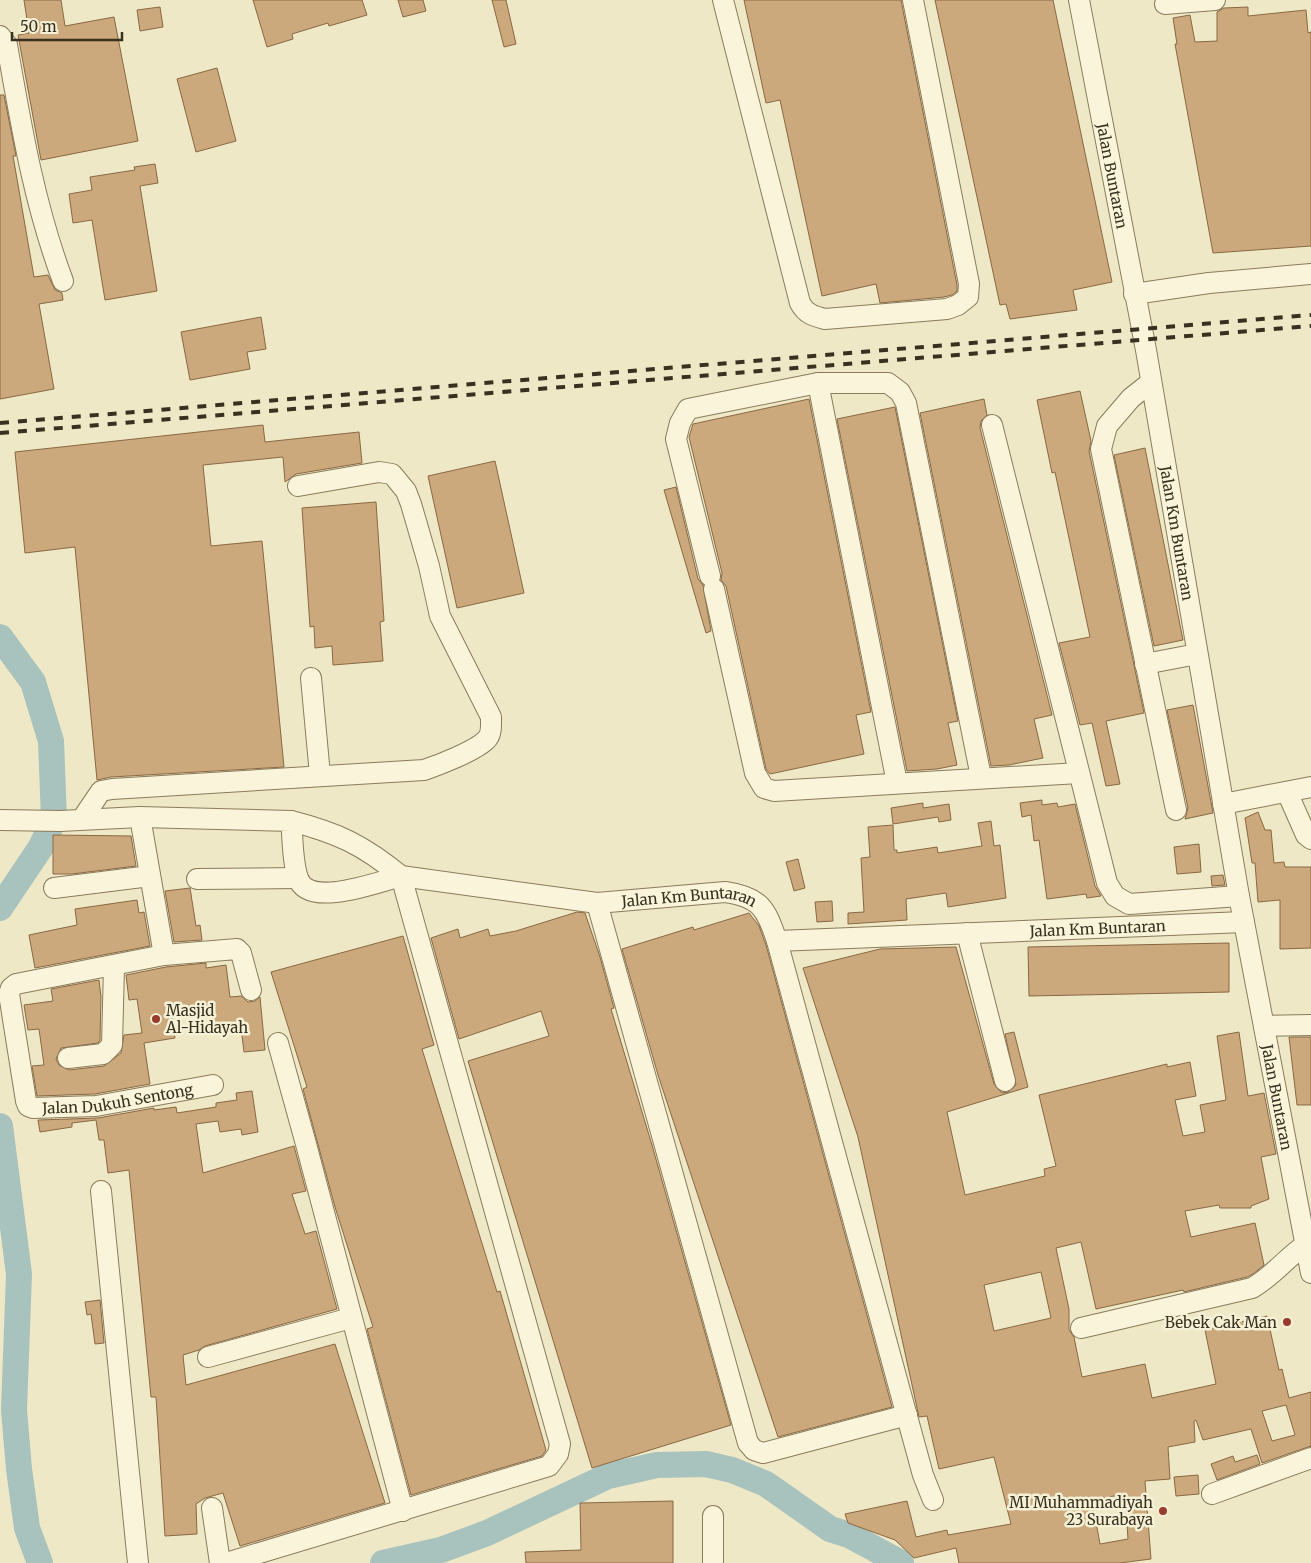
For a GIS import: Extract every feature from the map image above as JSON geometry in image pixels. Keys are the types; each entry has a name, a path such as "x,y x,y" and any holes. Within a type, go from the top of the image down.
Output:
{"street":[{"path":"723,0 800,303 804,311 825,319 947,308 958,305 968,297 969,284 913,0"},
{"name":"Jalan Buntaran","path":"1079,0 1146,350"},
{"path":"1165,4 1215,0"},
{"path":"0,36 7,45 24,146 45,228 64,280"},
{"path":"1134,294 1209,283 1311,274"},
{"name":"Jalan Km Buntaran","path":"298,878 306,889 324,894 401,876 597,903 725,892 745,895 758,903 771,924 777,942 1244,922 1150,383 1146,350"},
{"path":"818,383 897,783"},
{"path":"981,777 906,403 900,392 888,383 818,383 688,409 680,423 676,439 712,583 755,773 764,788 774,791 981,777 1078,773"},
{"path":"1150,383 1131,398 1108,426 1101,449 1176,810"},
{"path":"992,425 1107,883 1115,896 1130,904 1239,896"},
{"path":"82,819 101,792 112,789 424,770 443,764 486,740 491,731 491,717 440,616 429,566 406,491 392,474 379,472 298,486"},
{"path":"1145,664 1197,654"},
{"path":"311,678 320,775"},
{"path":"1223,804 1311,787"},
{"path":"1287,792 1306,834 1311,840"},
{"path":"140,817 164,955"},
{"path":"8,820 60,821 140,817 291,821 342,836 378,858 401,876 560,1444 558,1454 549,1466 403,1512 226,1563"},
{"path":"197,879 298,878 291,821"},
{"path":"54,888 150,876"},
{"path":"597,903 748,1443 754,1450 763,1453 907,1416"},
{"name":"Jalan Buntaran","path":"1244,922 1311,1273"},
{"path":"967,934 1005,1081"},
{"path":"777,942 923,1475 934,1500"},
{"name":"Jalan Dukuh Sentong","path":"213,1085 96,1106 34,1108 28,1106 9,994 11,988 16,984 164,955 237,949 241,953 251,990"},
{"path":"68,1058 103,1054 112,1046 114,966"},
{"path":"1264,1026 1311,1025"},
{"path":"278,1043 403,1512"},
{"path":"101,1191 138,1563"},
{"path":"1081,1328 1252,1288 1271,1276 1282,1263 1305,1245"},
{"path":"208,1357 351,1318"},
{"path":"1212,1494 1311,1458"},
{"path":"212,1508 220,1563"},
{"path":"713,1516 713,1563"}],"building":[{"path":"24,0 61,0 65,26 114,17 138,141 41,160 18,35 29,33"},
{"path":"253,0 362,0 367,15 329,26 328,23 292,34 293,39 267,47"},
{"path":"398,0 423,0 426,11 403,17"},
{"path":"492,0 506,0 516,44 504,47"},
{"path":"744,0 901,0 957,285 957,291 952,295 880,303 876,284 822,296 780,100 766,103"},
{"path":"935,0 1053,0 1112,282 1073,290 1077,310 1010,319 1006,304 1000,305"},
{"path":"160,7 163,27 140,31 137,10"},
{"path":"1248,7 1248,16 1306,10 1308,33 1311,32 1311,246 1213,253 1175,44 1177,44 1173,18 1190,15 1195,42 1217,41 1217,12 1224,8"},
{"path":"217,68 236,141 196,152 177,79"},
{"path":"0,95 4,95 16,156 13,156 34,277 48,275 55,290 62,293 63,300 39,304 54,389 0,399"},
{"path":"155,164 158,183 140,186 157,291 105,300 92,220 73,223 69,194 92,190 90,177 135,170 134,167"},
{"path":"261,317 266,349 247,352 250,369 190,380 181,332"},
{"path":"1080,391 1091,441 1089,451 1144,713 1106,721 1120,784 1106,786 1092,723 1080,725 1059,643 1090,637 1055,472 1052,473 1037,400"},
{"path":"809,399 871,712 856,715 864,754 770,774 766,769 726,586 721,580 722,573 689,437 693,424"},
{"path":"984,399 987,415 981,421 980,428 1052,715 1034,719 1043,758 1009,765 991,766 920,413"},
{"path":"895,407 958,721 948,723 957,765 937,769 907,771 837,419"},
{"path":"263,425 265,442 359,432 362,463 296,474 285,482 283,457 203,465 211,546 262,541 284,767 111,777 97,780 75,547 25,553 15,452"},
{"path":"1145,448 1183,640 1154,646 1114,455"},
{"path":"495,461 524,593 457,608 428,476"},
{"path":"676,487 698,579 703,585 711,631 706,633 664,490"},
{"path":"376,502 384,621 380,622 383,661 333,665 332,646 315,648 314,626 310,627 302,508"},
{"path":"1193,705 1213,813 1185,819 1188,808 1167,710"},
{"path":"1042,800 1042,805 1057,803 1058,807 1075,804 1095,886 1101,896 1087,898 1086,894 1047,899 1039,840 1034,841 1031,815 1022,817 1020,803"},
{"path":"923,803 923,808 949,804 951,820 939,822 938,817 893,824 891,808"},
{"path":"1258,812 1265,830 1271,830 1274,863 1284,862 1285,867 1311,867 1311,948 1280,949 1280,900 1258,902 1255,863 1252,863 1245,818"},
{"path":"991,821 994,846 1000,845 1006,898 948,907 946,893 906,899 907,920 848,924 848,913 864,912 861,858 870,857 868,827 893,825 894,850 897,850 897,853 937,847 938,853 982,846 978,823"},
{"path":"53,835 131,836 136,866 72,874 53,874"},
{"path":"1199,844 1201,872 1177,874 1174,847"},
{"path":"798,859 805,888 794,891 786,862"},
{"path":"1223,875 1225,885 1212,886 1211,876"},
{"path":"190,888 196,926 200,925 202,940 174,942 165,891"},
{"path":"137,900 139,913 144,912 150,946 35,968 29,935 77,925 75,909"},
{"path":"832,901 833,921 817,922 815,902"},
{"path":"577,912 585,913 600,957 614,1008 611,1009 652,1145 731,1425 592,1468 468,1061 549,1036 541,1011 459,1039 431,938 458,929 460,938 488,929 490,936 516,931"},
{"path":"749,913 759,926 766,945 892,1407 778,1437 658,1075 622,949 693,927 694,930"},
{"path":"403,936 434,1045 422,1049 497,1292 500,1291 546,1450 542,1456 411,1495 367,1329 373,1327 335,1207 303,1089 307,1087 271,972"},
{"path":"1229,943 1229,992 1029,996 1028,947"},
{"path":"956,947 994,1084 1002,1093 1008,1092 1016,1085 1005,1034 1014,1032 1028,1087 947,1112 965,1195 1045,1176 1044,1169 1056,1166 1039,1095 1167,1064 1167,1067 1190,1062 1196,1096 1175,1100 1183,1136 1205,1132 1200,1105 1226,1100 1217,1036 1239,1032 1248,1096 1264,1093 1276,1154 1261,1157 1269,1199 1251,1206 1251,1208 1220,1208 1219,1205 1185,1211 1191,1237 1255,1223 1264,1265 1247,1277 1184,1292 1183,1290 1096,1309 1081,1242 1056,1248 1069,1309 1069,1330 1074,1337 1082,1377 1145,1364 1152,1398 1216,1384 1205,1330 1267,1316 1279,1370 1282,1369 1289,1398 1311,1392 1311,1446 1262,1463 1251,1429 1203,1440 1196,1420 1194,1421 1195,1442 1168,1447 1170,1479 1145,1481 1151,1559 1120,1563 959,1563 956,1548 914,1558 895,1540 848,1523 845,1514 907,1501 916,1537 947,1530 948,1535 1011,1524 994,1457 939,1469 927,1416 919,1417 858,1137 803,968 880,949","holes":["1041,1272 1051,1318 994,1331 984,1285","1286,1405 1295,1435 1272,1441 1262,1411","1125,1494 1128,1539 1100,1544 1092,1500"]},
{"path":"206,963 206,968 226,965 230,997 241,996 248,1002 255,1001 260,997 265,1050 244,1052 241,1028 210,1031 208,1006 171,1011 175,1038 144,1043 150,1084 95,1094 37,1096 32,1066 44,1065 39,1029 28,1030 24,1005 53,1001 51,989 99,980 101,997 100,1040 98,1043 61,1048 56,1059 59,1065 69,1070 104,1066 121,1053 124,1035 142,1033 137,999 129,1000 126,975 166,967"},
{"path":"1289,1037 1311,1037 1311,1105 1297,1105"},
{"path":"252,1091 258,1132 242,1135 241,1129 220,1132 218,1121 196,1124 203,1173 294,1146 306,1191 292,1194 305,1234 316,1231 337,1309 205,1346 183,1355 186,1385 335,1344 385,1503 240,1546 223,1493 205,1498 196,1504 197,1534 165,1536 156,1397 151,1397 129,1170 108,1173 104,1140 99,1140 96,1120 72,1123 72,1127 40,1132 38,1120 98,1118 154,1108 154,1110 176,1107 177,1113 216,1107 216,1103 237,1100 236,1093"},
{"path":"100,1300 104,1343 95,1344 91,1314 87,1315 85,1302"},
{"path":"1257,1455 1260,1464 1217,1480 1211,1464 1233,1456 1235,1462"},
{"path":"1198,1475 1199,1494 1176,1496 1174,1477"},
{"path":"673,1501 673,1563 526,1563 525,1552 581,1550 580,1503"}],"waterway":[{"path":"0,637 33,682 51,741 54,819 41,847 0,908"},
{"path":"0,1126 19,1274 14,1410 19,1469 27,1528 40,1563"},
{"path":"383,1563 441,1550 487,1533 608,1476 657,1465 706,1464 732,1470 766,1484 830,1529 849,1535 901,1563"}],"railway":[{"path":"0,423 1311,315"},
{"path":"0,433 1311,326"}],"place":[{"name":"Masjid Al-Hidayah","path":"156,1019"},
{"name":"Bebek Cak Man","path":"1287,1322"},
{"name":"MI Muhammadiyah 23 Surabaya","path":"1163,1511"}]}
